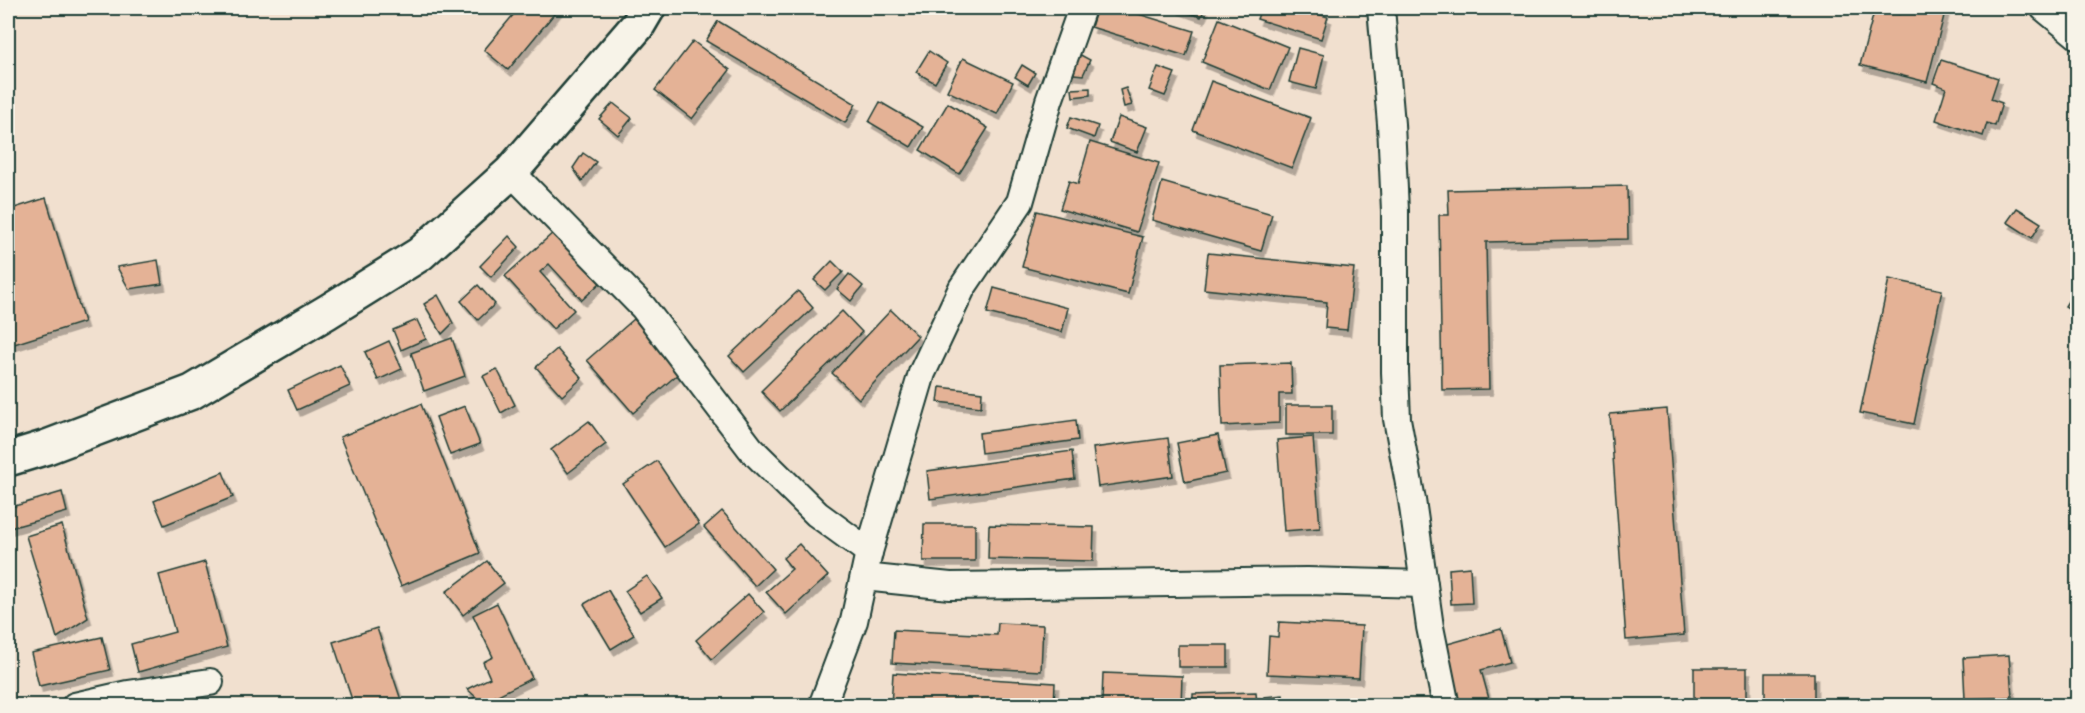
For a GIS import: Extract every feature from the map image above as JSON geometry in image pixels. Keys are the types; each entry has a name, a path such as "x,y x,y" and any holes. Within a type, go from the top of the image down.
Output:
{"main road":[{"path":"8,459 47,447 192,392 420,254 511,172 638,25 648,8"}],"street":[{"path":"822,705 854,621 867,564 922,373 962,288 1020,202 1049,100 1082,8"},
{"path":"1381,8 1391,123 1395,211 1397,419 1412,500 1430,627 1446,705"},
{"path":"2044,8 2078,36"},
{"path":"511,172 643,307 751,449 867,564 950,586 1307,581 1424,584"},
{"path":"75,705 128,694 210,682"}],"building":[{"path":"519,8 559,8 508,70 484,50"},
{"path":"1097,8 1119,8 1194,31 1186,56 1091,27"},
{"path":"1175,8 1205,8 1201,17"},
{"path":"1261,8 1299,8 1328,17 1321,39 1257,19"},
{"path":"1875,8 1899,14 1901,8 1946,8 1927,82 1860,65"},
{"path":"1219,19 1288,47 1270,90 1202,62"},
{"path":"718,21 856,104 845,123 706,41"},
{"path":"693,41 730,70 692,119 655,90"},
{"path":"1298,48 1324,55 1316,89 1289,82"},
{"path":"929,51 947,63 935,83 916,72"},
{"path":"1075,52 1090,60 1083,75 1065,73"},
{"path":"963,58 1013,82 997,114 947,91"},
{"path":"1941,60 1998,78 1991,99 2002,103 1995,126 1987,123 1983,136 1936,120 1946,88 1933,83"},
{"path":"1022,65 1035,73 1028,85 1015,77"},
{"path":"1158,67 1175,73 1165,96 1149,90"},
{"path":"1211,81 1311,118 1292,168 1193,130"},
{"path":"1090,88 1090,95 1073,97 1072,89"},
{"path":"1126,88 1132,105 1124,107 1120,90"},
{"path":"880,102 923,127 911,147 869,122"},
{"path":"613,103 632,118 618,135 599,119"},
{"path":"948,103 988,128 959,174 920,150"},
{"path":"1071,117 1098,126 1094,138 1067,128"},
{"path":"1119,117 1147,127 1137,152 1110,142"},
{"path":"1090,142 1159,163 1137,232 1060,209 1069,181 1078,184"},
{"path":"583,153 596,162 582,181 573,168"},
{"path":"1162,182 1272,214 1261,251 1152,220"},
{"path":"1627,186 1628,239 1486,242 1489,389 1442,390 1439,215 1449,215 1448,190"},
{"path":"46,198 84,322 8,346 8,210"},
{"path":"2017,208 2041,223 2032,238 2007,222"},
{"path":"1037,211 1143,237 1128,294 1022,267"},
{"path":"554,232 600,283 582,300 549,264 540,272 574,310 553,329 505,276"},
{"path":"509,236 519,247 491,277 480,266"},
{"path":"1208,253 1354,268 1347,330 1325,328 1327,302 1204,289"},
{"path":"158,260 162,284 129,289 117,267"},
{"path":"832,261 843,272 825,290 814,280"},
{"path":"849,274 863,286 851,301 837,289"},
{"path":"1889,279 1942,290 1914,424 1860,413"},
{"path":"478,285 495,304 478,320 461,301"},
{"path":"2078,285 2078,314 2065,306"},
{"path":"994,288 1068,308 1062,332 987,313"},
{"path":"798,291 813,308 744,372 729,356"},
{"path":"438,295 453,323 442,334 424,304"},
{"path":"891,310 918,336 859,399 832,373"},
{"path":"842,311 862,332 780,411 761,391"},
{"path":"634,319 679,373 633,413 587,360"},
{"path":"417,320 426,339 401,350 393,330"},
{"path":"452,338 465,376 424,391 411,353"},
{"path":"389,341 402,369 378,380 365,352"},
{"path":"557,349 582,378 562,396 536,367"},
{"path":"1291,363 1292,394 1279,394 1279,423 1222,426 1220,365"},
{"path":"340,365 350,386 297,410 288,390"},
{"path":"497,369 515,405 501,413 483,376"},
{"path":"940,387 982,392 981,407 938,402"},
{"path":"421,404 480,553 401,586 340,437"},
{"path":"1286,405 1332,405 1332,435 1286,435"},
{"path":"465,406 480,444 450,455 436,417"},
{"path":"1667,409 1684,635 1626,640 1610,414"},
{"path":"1076,420 1078,440 981,453 979,433"},
{"path":"589,421 606,444 568,473 551,450"},
{"path":"1218,435 1226,473 1185,482 1177,443"},
{"path":"1313,437 1320,528 1284,531 1277,440"},
{"path":"1168,438 1173,476 1098,487 1093,448"},
{"path":"1072,451 1075,479 930,499 927,471"},
{"path":"657,461 699,524 665,547 623,484"},
{"path":"223,472 233,497 164,525 154,501"},
{"path":"62,492 67,512 10,528 8,508"},
{"path":"722,511 773,569 755,586 704,527"},
{"path":"924,524 975,524 975,561 923,561"},
{"path":"62,525 88,618 57,638 26,536"},
{"path":"989,525 1094,527 1093,561 988,559"},
{"path":"799,544 828,576 786,614 766,592 792,569 783,558"},
{"path":"487,561 504,583 463,615 446,592"},
{"path":"205,562 227,647 138,672 131,644 175,632 159,575"},
{"path":"1470,567 1472,603 1451,604 1449,569"},
{"path":"647,576 662,598 640,612 625,591"},
{"path":"608,590 634,635 611,649 584,604"},
{"path":"748,594 764,612 712,659 696,640"},
{"path":"497,603 532,678 476,706 459,706 476,697 467,689 490,678 483,662 493,657 473,615"},
{"path":"1279,622 1362,626 1359,678 1267,674 1269,636 1278,637"},
{"path":"998,623 1043,625 1041,671 892,663 894,630 997,635"},
{"path":"377,628 403,706 354,706 333,642"},
{"path":"1501,629 1510,662 1481,670 1491,706 1460,706 1444,645"},
{"path":"102,637 110,670 39,686 31,653"},
{"path":"1178,645 1228,645 1228,667 1178,667"},
{"path":"2009,655 2012,697 1965,699 1963,658"},
{"path":"1694,668 1747,668 1747,706 1694,706"},
{"path":"893,673 1055,683 1054,706 972,701 972,706 891,706"},
{"path":"1103,673 1182,676 1181,706 1094,706 1094,701 1102,701"},
{"path":"1765,673 1814,673 1814,706 1765,706"},
{"path":"1256,692 1257,706 1193,706 1193,694"},
{"path":"1283,695 1284,705 1329,700 1330,706 1264,706 1264,697"}]}
